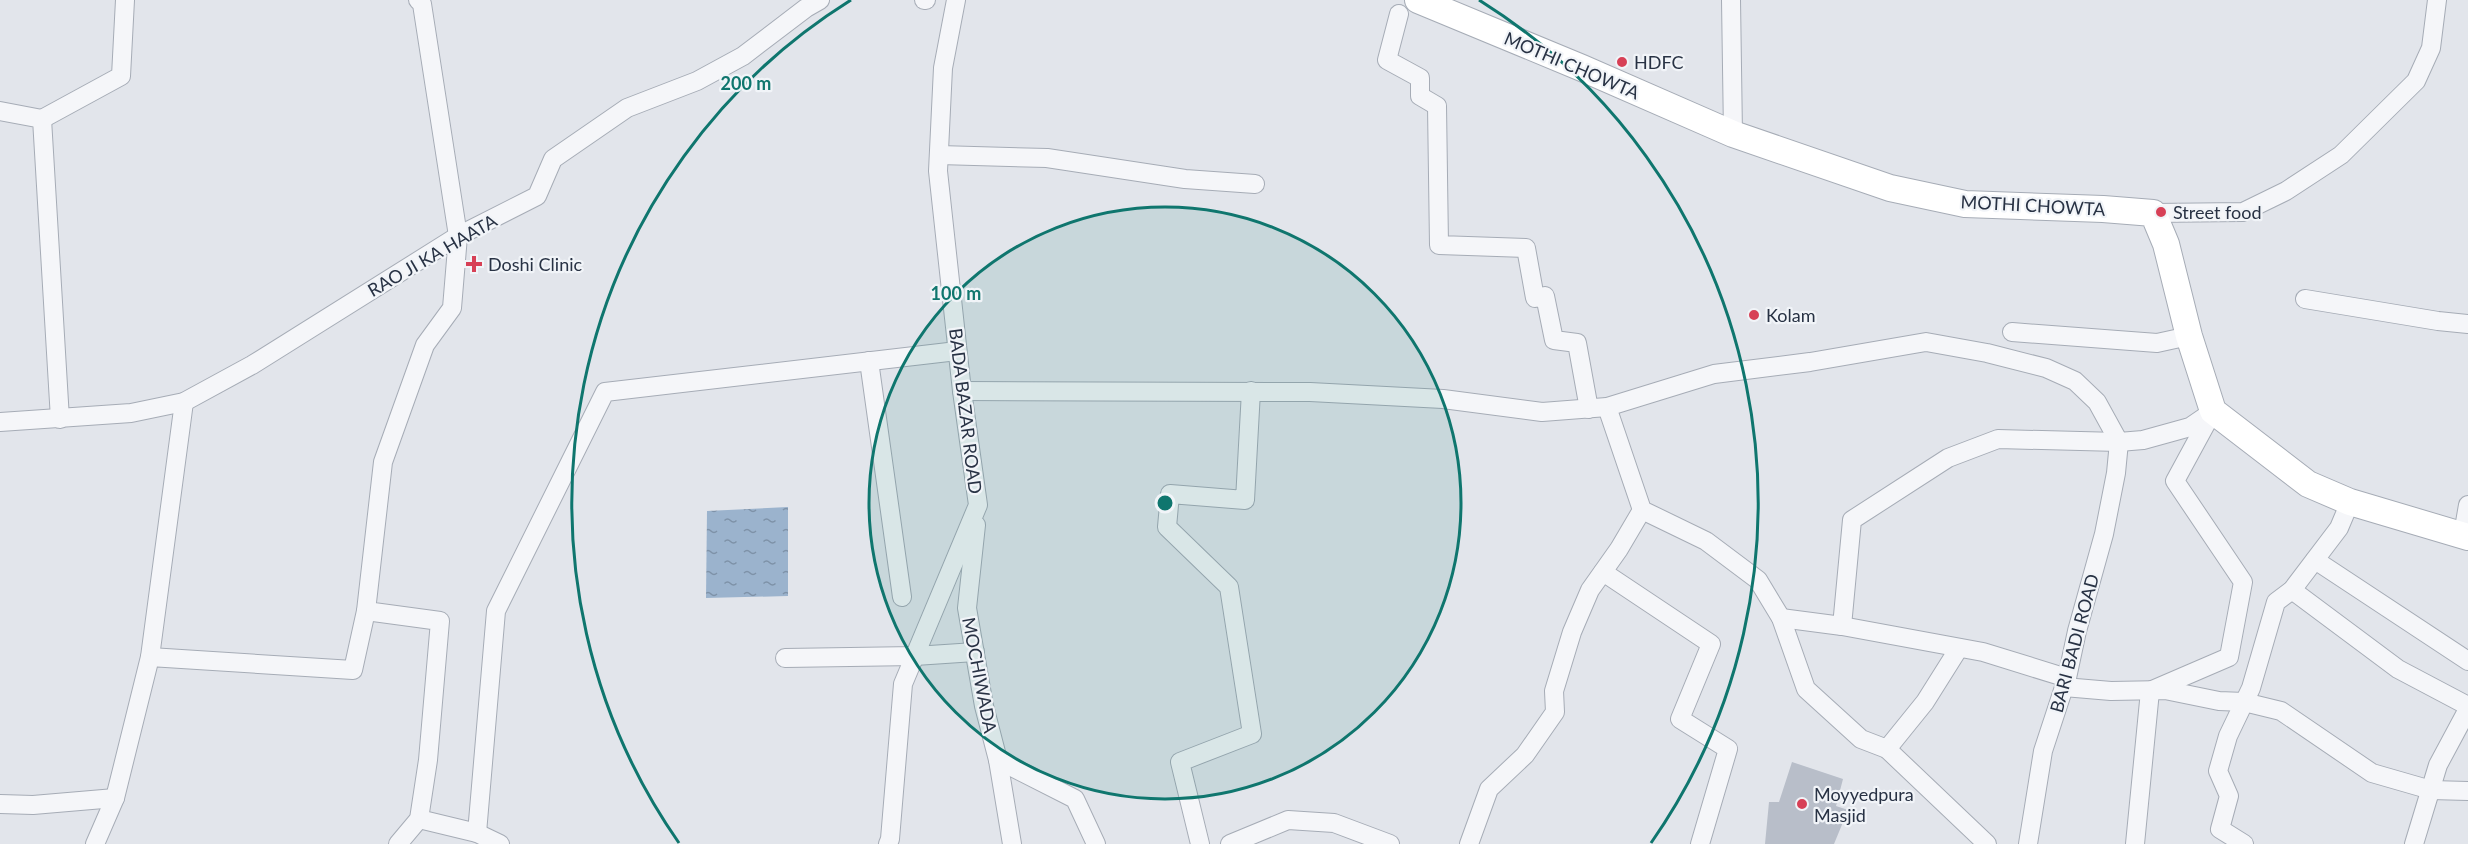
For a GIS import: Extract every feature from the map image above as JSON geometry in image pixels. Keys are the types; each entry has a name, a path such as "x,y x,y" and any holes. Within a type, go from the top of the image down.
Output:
{"main road":[{"name":"MOTHI CHOWTA","path":"1408,7 1733,134 1890,188 1965,204 2153,213"},
{"path":"2153,213 2166,244 2189,336 2213,411 2308,484 2350,502 2465,536"}],"street":[{"path":"0,111 42,119 121,76 125,0"},
{"path":"150,657 353,670 366,611 383,462 425,345 452,308 458,236 422,4 418,0"},
{"name":"RAO JI KA HAATA","path":"0,422 131,413 184,402 252,364 458,236 537,196 553,159 627,108 697,81 743,56 820,0"},
{"name":"BADA BAZAR ROAD","path":"888,844 903,684 978,505 946,253 939,155 943,68 956,0"},
{"path":"1731,0 1733,134"},
{"path":"2153,213 2243,212 2286,191 2341,155 2416,81 2431,48 2437,0"},
{"path":"1408,7 1387,60 1420,78 1420,96 1437,106 1439,245 1526,248 1535,298 1545,296 1554,340 1577,343 1598,408 1642,510 1706,541 1758,580 1781,618 1806,689 1861,739 1887,749 1987,844"},
{"path":"42,119 60,419"},
{"path":"939,155 1047,158 1185,179 1255,184"},
{"path":"2305,299 2468,324"},
{"path":"2012,332 2157,343 2189,336"},
{"path":"962,391 1310,392 1443,399 1542,412 1598,408 1714,374 1810,362 1926,342 1987,352 2046,368 2074,381 2097,402 2119,442"},
{"path":"477,832 496,611 605,392 957,351"},
{"path":"869,361 902,597"},
{"path":"1200,844 1180,762 1252,734 1228,586 1167,526 1170,494 1245,500 1251,391"},
{"path":"95,844 114,798 150,657 184,402"},
{"path":"1842,626 1852,520 1948,458 1998,439 2119,442 2144,440 2190,427 2213,411"},
{"path":"2150,691 2229,657 2243,582 2175,482 2213,411"},
{"name":"BARI BADI ROAD","path":"2028,844 2043,751 2066,683 2077,630 2104,534 2116,473 2119,442"},
{"path":"2244,844 2220,829 2229,796 2218,771 2228,736 2251,688 2276,602 2292,590 2339,528 2350,502"},
{"name":"MOCHIWADA","path":"978,505 967,608 984,706 998,760 1012,844"},
{"path":"2465,536 2468,505"},
{"path":"1469,844 1489,789 1526,755 1555,712 1554,691 1572,632 1590,590 1642,510"},
{"path":"2315,560 2468,661"},
{"path":"1603,572 1711,644 1680,719 1728,749 1700,844"},
{"path":"2292,590 2398,669 2468,707 2438,765 2414,844"},
{"path":"366,611 440,621 428,760 419,819 398,844"},
{"path":"1781,618 1842,626 1983,652 2066,683 2111,691 2165,690 2219,701 2244,702 2281,711 2372,773 2431,790 2468,790"},
{"path":"1887,749 1925,702 1959,648"},
{"path":"785,658 915,656 975,652"},
{"path":"2136,844 2150,691"},
{"path":"998,760 1075,799 1096,844"},
{"path":"0,804 33,805 114,798"},
{"path":"419,819 477,832 500,844"},
{"path":"1230,844 1288,820 1334,823 1390,844"}],"water":[{"path":"788,507 788,596 706,598 707,511"}],"building":[{"name":"Moyyedpura Masjid","path":"1792,762 1843,779 1836,806 1848,810 1834,844 1765,844 1769,802 1779,802"}],"place":[{"name":"HDFC","path":"1622,62"},
{"name":"Street food","path":"2161,212"},
{"name":"Doshi Clinic","path":"474,264"},
{"name":"Kolam","path":"1754,315"},
{"name":"Moyyedpura Masjid","path":"1802,804"}]}
